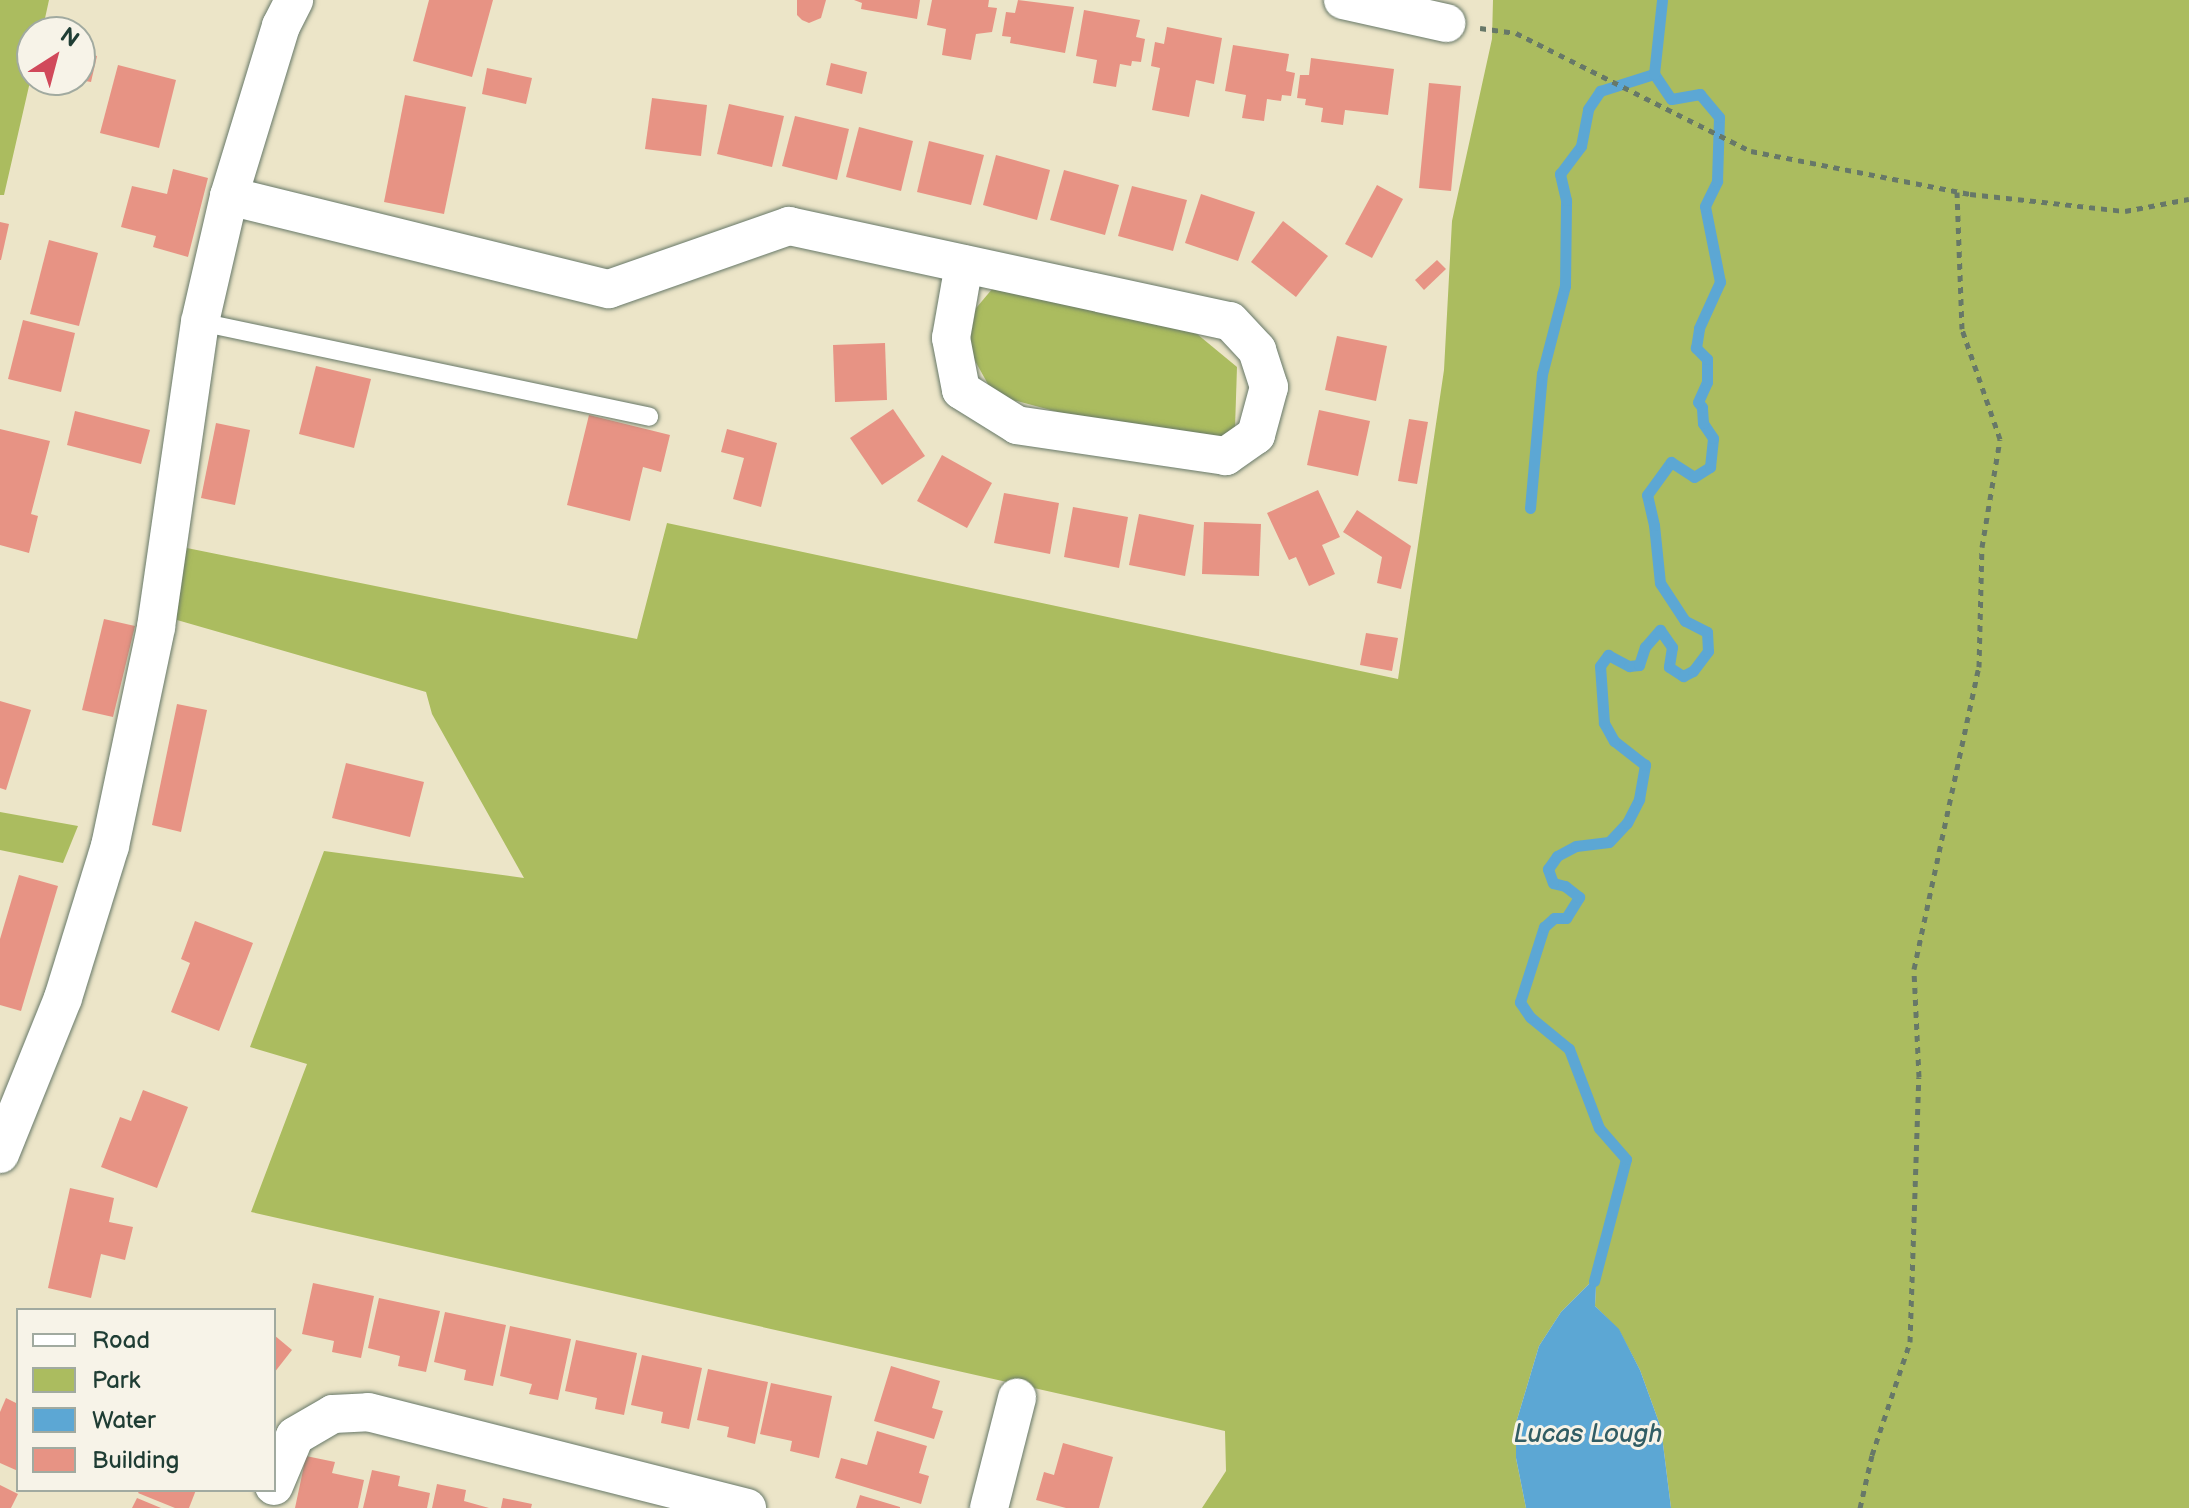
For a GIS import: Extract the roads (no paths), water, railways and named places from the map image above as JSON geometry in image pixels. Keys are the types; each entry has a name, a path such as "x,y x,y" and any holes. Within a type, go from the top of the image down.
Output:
{"street":[{"path":"0,1154 63,998 110,846 156,627 200,322 229,196 281,26 294,0"},
{"path":"1343,0 1446,23"},
{"path":"229,196 609,289 789,226 1230,321 1257,350 1269,387 1256,435 1226,456 1017,425 961,390 951,338 964,264"},
{"path":"989,1508 1017,1398"},
{"path":"276,1481 295,1436 333,1414 368,1412 747,1508"}],"lane":[{"path":"200,322 649,417"}],"water":[{"name":"Lucas Lough","path":"1597,1267 1595,1306 1619,1329 1640,1370 1661,1428 1671,1508 1526,1508 1516,1458 1516,1423 1539,1346 1561,1312 1589,1284"}],"waterway":[{"path":"1594,1281 1626,1159 1599,1128 1569,1049 1530,1017 1520,1002 1544,927 1554,918 1566,918 1579,897 1565,886 1553,883 1548,869 1557,856 1576,846 1609,842 1627,823 1639,799 1645,765 1614,741 1604,723 1600,666 1608,655 1629,666 1639,665 1645,647 1660,630 1672,647 1669,667 1683,676 1693,671 1708,651 1707,632 1685,621 1660,583 1654,525 1647,495 1671,462 1694,477 1710,467 1713,438 1703,423 1702,407 1698,402 1707,382 1707,359 1696,348 1699,328 1720,282 1705,206 1717,181 1719,117 1700,94 1671,99 1654,74 1662,0"},
{"path":"1530,508 1542,374 1565,286 1566,200 1560,174 1581,146 1588,109 1600,91 1654,74"}]}
